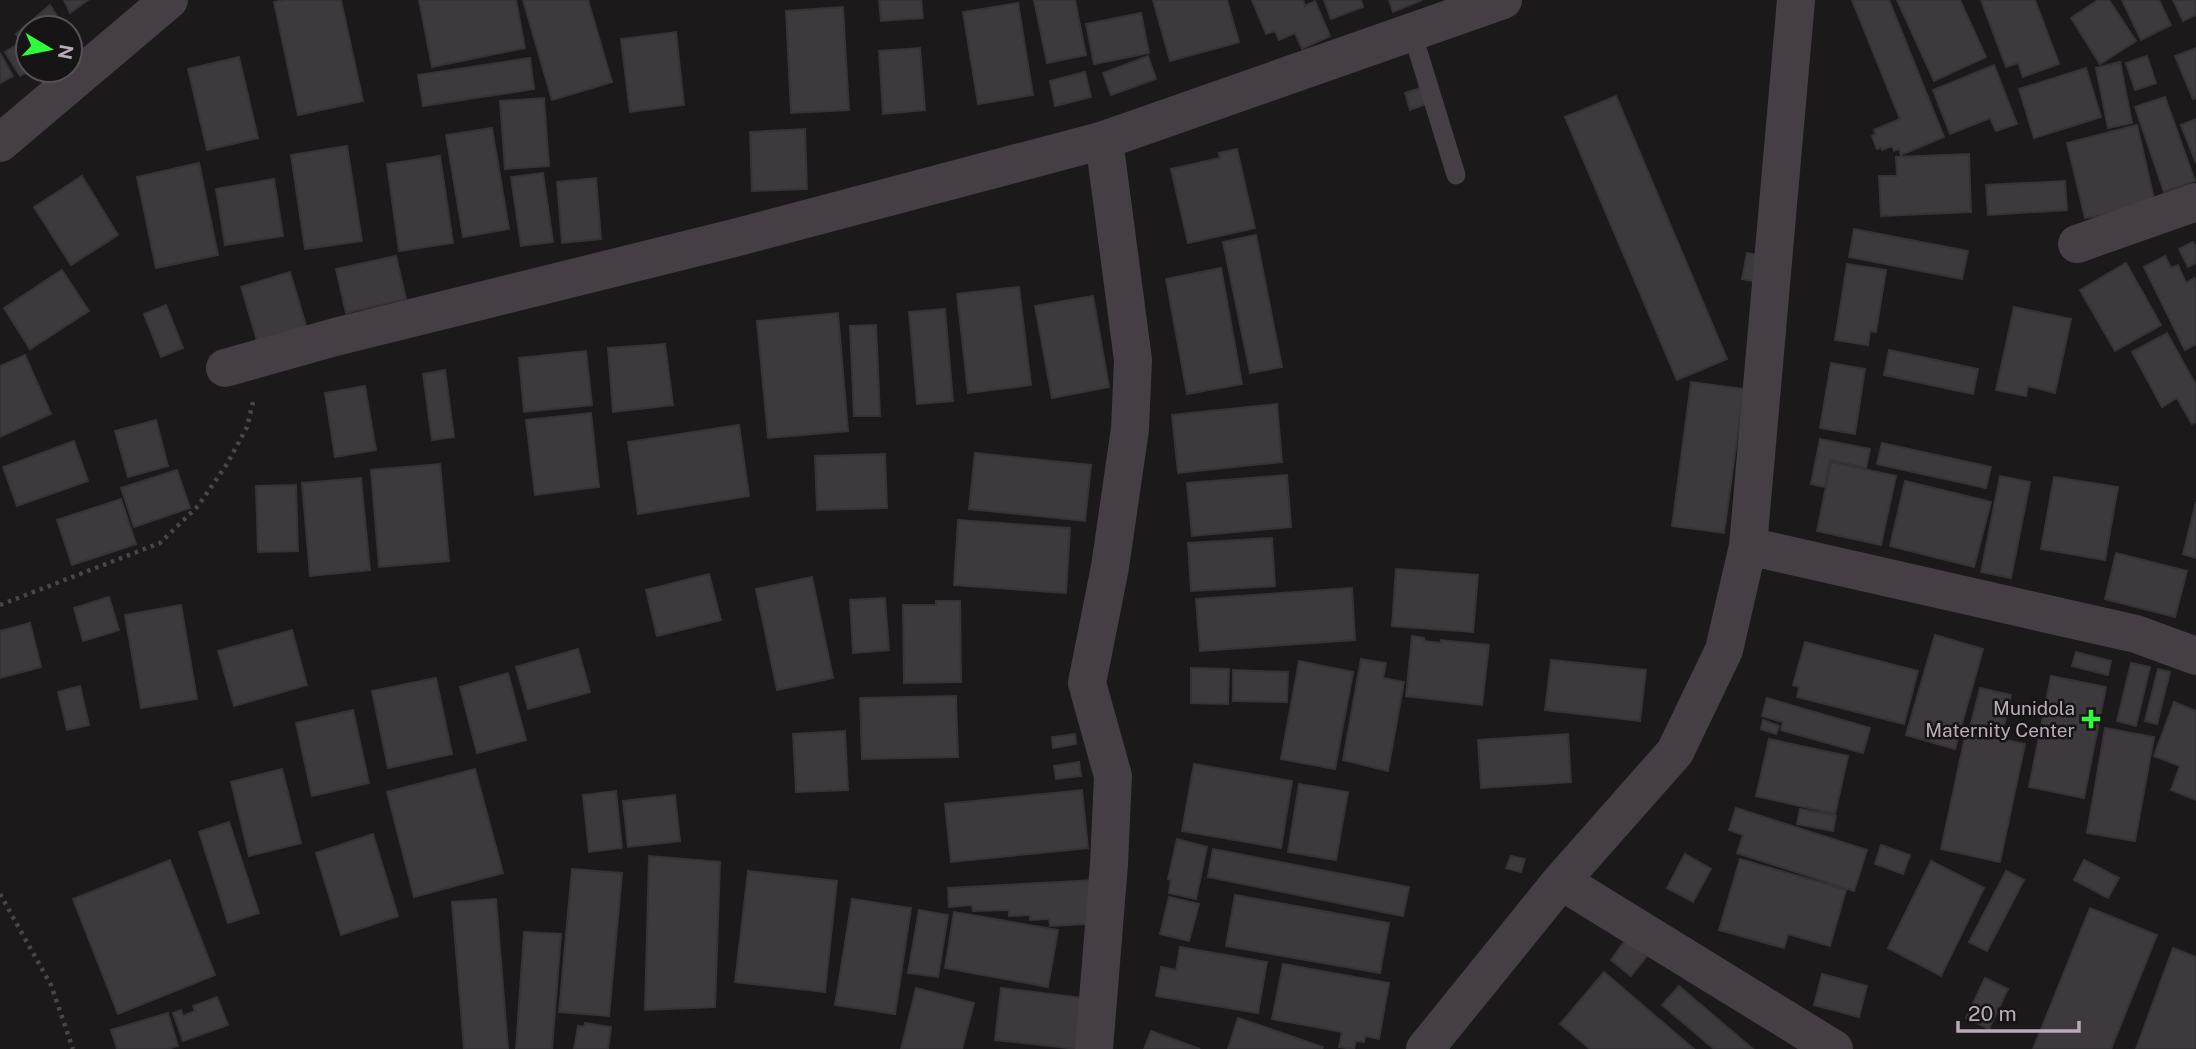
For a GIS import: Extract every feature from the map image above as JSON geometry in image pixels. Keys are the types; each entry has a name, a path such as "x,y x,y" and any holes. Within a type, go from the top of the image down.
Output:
{"street":[{"path":"0,144 169,0"},
{"path":"225,368 335,337 734,238 1104,140 1503,0"},
{"path":"1425,1049 1561,881 1675,752 1724,650 1748,545 1796,0"},
{"path":"1094,1049 1110,864 1113,776 1087,683 1110,567 1130,429 1133,360 1104,140"},
{"path":"2077,244 2196,202"},
{"path":"1748,545 2136,634 2196,656"},
{"path":"1561,881 1834,1049"}],"lane":[{"path":"1412,32 1455,176"}],"path":[{"path":"0,605 160,543 198,506 227,464 247,427 265,357"},
{"path":"0,894 51,985 74,1049"}],"building":[{"path":"64,0 88,0 70,13"},
{"path":"341,0 363,101 298,115 274,2"},
{"path":"419,0 516,0 525,48 432,67"},
{"path":"523,0 588,0 612,82 552,100"},
{"path":"879,0 921,0 923,18 881,21"},
{"path":"1034,0 1075,0 1086,55 1047,63"},
{"path":"1153,0 1227,0 1239,42 1170,61"},
{"path":"1252,0 1303,0 1305,6 1315,1 1330,36 1302,49 1295,33 1279,40 1275,31 1266,34"},
{"path":"1324,0 1361,0 1363,7 1331,19"},
{"path":"1389,0 1422,0 1393,12"},
{"path":"1852,0 1889,0 1944,137 1901,155 1899,149 1894,151 1892,146 1877,149 1872,136 1876,134 1874,130 1900,119"},
{"path":"1897,0 1960,0 1986,57 1934,81"},
{"path":"1981,0 2035,0 2059,64 2023,77 2018,63 2006,67"},
{"path":"2098,0 2109,0 2136,41 2100,64 2071,18"},
{"path":"2122,0 2159,0 2171,25 2141,40"},
{"path":"2173,0 2196,0 2196,15 2183,21"},
{"path":"1018,3 1033,95 978,104 963,12"},
{"path":"50,5 56,14 39,14"},
{"path":"843,7 849,110 791,113 786,11"},
{"path":"1141,13 1149,53 1094,64 1086,24"},
{"path":"676,32 684,105 630,112 621,39"},
{"path":"14,46 14,66 5,52"},
{"path":"920,48 925,110 883,114 879,51"},
{"path":"2196,48 2196,98 2193,99 2175,56"},
{"path":"0,53 13,76 0,83"},
{"path":"1148,56 1156,79 1111,95 1103,73"},
{"path":"2147,56 2156,83 2135,90 2126,63"},
{"path":"239,57 258,138 207,150 188,69"},
{"path":"530,58 534,89 423,106 418,75"},
{"path":"2120,62 2132,123 2108,128 2096,68"},
{"path":"1994,65 2017,124 1996,131 1990,118 1950,134 1933,90"},
{"path":"2086,68 2101,117 2034,138 2019,89"},
{"path":"1085,72 1091,97 1055,106 1050,81"},
{"path":"1427,86 1432,102 1410,110 1405,93"},
{"path":"1616,96 1727,359 1677,380 1565,117"},
{"path":"2165,97 2195,181 2164,192 2135,107"},
{"path":"544,98 549,166 505,169 500,101"},
{"path":"2196,119 2196,163 2181,125"},
{"path":"2137,125 2156,207 2085,218 2067,143"},
{"path":"492,128 509,229 463,237 446,135"},
{"path":"805,129 807,189 752,191 750,132"},
{"path":"347,146 362,241 305,249 291,155"},
{"path":"1237,149 1255,228 1188,243 1171,169 1220,158 1219,153"},
{"path":"1969,154 1971,212 1881,216 1879,176 1897,176 1896,157"},
{"path":"440,156 453,243 399,251 387,164"},
{"path":"199,163 218,255 156,268 137,177"},
{"path":"543,173 553,242 521,246 511,177"},
{"path":"82,176 118,235 71,265 34,207"},
{"path":"596,178 601,239 562,243 557,182"},
{"path":"274,179 283,236 225,245 216,189"},
{"path":"2065,181 2067,210 1988,215 1986,185"},
{"path":"1854,229 1968,251 1962,279 1849,257"},
{"path":"1256,235 1282,367 1250,373 1223,242"},
{"path":"2193,242 2196,247 2196,263 2188,267 2179,249"},
{"path":"1747,253 1762,256 1758,282 1742,279"},
{"path":"396,256 406,299 346,313 336,269"},
{"path":"2165,256 2171,268 2178,265 2186,283 2194,278 2196,283 2196,344 2185,350 2144,267"},
{"path":"2126,263 2161,325 2115,351 2080,290"},
{"path":"1847,264 1886,270 1876,332 1870,331 1868,345 1835,340"},
{"path":"1221,268 1242,384 1187,394 1166,279"},
{"path":"62,270 89,311 30,349 4,308"},
{"path":"290,272 308,332 259,347 241,287"},
{"path":"1019,287 1031,385 968,393 957,294"},
{"path":"1093,296 1109,387 1052,398 1035,306"},
{"path":"166,305 183,348 161,357 144,314"},
{"path":"2014,307 2071,319 2055,393 2028,386 2026,396 1996,390"},
{"path":"945,309 953,401 917,404 909,312"},
{"path":"838,313 848,431 768,438 757,321"},
{"path":"876,325 880,416 854,416 850,326"},
{"path":"2167,333 2196,385 2196,422 2192,424 2177,398 2162,407 2132,352"},
{"path":"665,344 673,405 613,412 608,348"},
{"path":"1889,350 1978,369 1973,394 1884,375"},
{"path":"586,351 592,405 524,412 519,358"},
{"path":"25,355 51,414 0,437 0,366"},
{"path":"1831,363 1865,369 1855,434 1820,428"},
{"path":"445,370 454,437 432,440 423,374"},
{"path":"1691,382 1744,389 1724,533 1672,526"},
{"path":"365,386 376,450 335,457 325,393"},
{"path":"1277,404 1282,462 1178,473 1172,415"},
{"path":"591,413 599,487 535,495 526,420"},
{"path":"156,420 168,466 128,477 115,431"},
{"path":"739,425 749,496 638,514 628,442"},
{"path":"1820,439 1870,449 1866,468 1830,460 1825,487 1811,484"},
{"path":"74,441 88,481 17,506 3,467"},
{"path":"1882,443 1991,467 1986,488 1877,464"},
{"path":"975,453 1091,465 1085,521 969,509"},
{"path":"885,454 887,508 817,510 815,456"},
{"path":"1831,462 1896,476 1881,545 1817,531"},
{"path":"440,464 449,561 379,567 371,470"},
{"path":"177,470 190,508 134,527 121,488"},
{"path":"1287,475 1291,527 1192,536 1187,483"},
{"path":"2000,476 2030,482 2011,578 1981,572"},
{"path":"2054,477 2118,487 2105,560 2041,549"},
{"path":"361,478 370,570 310,576 302,483"},
{"path":"1905,481 1991,502 1974,567 1890,546"},
{"path":"296,485 298,551 258,552 256,486"},
{"path":"121,499 136,544 72,565 57,520"},
{"path":"2196,502 2196,558 2183,554"},
{"path":"958,520 1070,528 1066,593 954,585"},
{"path":"1272,538 1275,586 1191,591 1188,543"},
{"path":"2116,553 2187,571 2175,617 2105,599"},
{"path":"1396,569 1478,575 1473,632 1392,626"},
{"path":"709,574 721,620 657,636 646,590"},
{"path":"812,577 833,678 777,690 756,589"},
{"path":"1352,588 1355,640 1200,651 1196,599"},
{"path":"109,597 119,630 83,641 74,608"},
{"path":"885,598 889,650 853,653 850,600"},
{"path":"936,601 960,601 961,682 904,683 903,605 936,605"},
{"path":"181,605 197,699 141,708 125,615"},
{"path":"30,623 41,667 0,678 0,631"},
{"path":"292,630 307,685 234,706 218,651"},
{"path":"1935,635 1983,649 1955,749 1906,735"},
{"path":"1412,636 1441,643 1441,640 1489,645 1482,705 1406,696"},
{"path":"1805,642 1918,671 1904,724 1797,697 1799,687 1793,685"},
{"path":"578,649 590,692 528,709 516,667"},
{"path":"2076,652 2111,661 2108,675 2072,666"},
{"path":"1361,659 1386,663 1383,678 1404,682 1388,771 1343,760"},
{"path":"1551,660 1646,670 1640,721 1545,710"},
{"path":"1299,661 1353,672 1335,769 1281,759"},
{"path":"2131,663 2150,667 2136,726 2117,721"},
{"path":"1191,668 1229,669 1228,704 1191,703"},
{"path":"2158,669 2170,672 2157,724 2145,721"},
{"path":"1233,670 1288,672 1287,702 1233,701"},
{"path":"508,673 526,740 477,753 460,687"},
{"path":"2051,676 2106,687 2084,798 2029,787"},
{"path":"436,678 452,754 388,768 372,691"},
{"path":"80,686 89,725 67,730 58,692"},
{"path":"1980,688 2011,695 2002,735 1970,727"},
{"path":"956,696 958,757 862,759 860,698"},
{"path":"1767,698 1870,728 1863,753 1781,730 1783,722 1762,716"},
{"path":"2174,702 2196,711 2196,800 2171,790 2180,766 2154,756"},
{"path":"353,710 369,783 312,796 296,723"},
{"path":"1763,720 1779,726 1776,734 1761,729"},
{"path":"2105,728 2154,737 2135,841 2087,833"},
{"path":"845,731 848,790 796,792 793,734"},
{"path":"1966,732 2025,744 2000,862 1941,849"},
{"path":"1075,734 1076,744 1053,748 1052,737"},
{"path":"1568,734 1571,782 1481,788 1478,740"},
{"path":"1769,739 1848,756 1835,814 1756,796"},
{"path":"1079,762 1081,776 1056,779 1054,766"},
{"path":"1194,764 1292,781 1281,848 1182,831"},
{"path":"282,769 301,843 249,856 231,782"},
{"path":"475,769 503,873 414,897 387,792"},
{"path":"1299,784 1348,792 1336,860 1288,852"},
{"path":"1082,790 1088,848 951,862 945,804"},
{"path":"616,791 622,848 589,852 583,795"},
{"path":"675,795 680,841 628,847 623,801"},
{"path":"1736,808 1867,850 1854,891 1737,853 1743,835 1729,830"},
{"path":"1800,809 1836,816 1833,831 1797,824"},
{"path":"229,822 259,913 228,923 199,832"},
{"path":"373,834 398,916 341,935 316,853"},
{"path":"1177,839 1207,847 1196,899 1169,893 1171,880 1168,879"},
{"path":"1881,845 1910,855 1903,874 1875,864"},
{"path":"1213,849 1409,887 1403,916 1208,877"},
{"path":"1685,854 1711,869 1693,902 1667,888"},
{"path":"649,856 720,862 715,1007 645,1010"},
{"path":"1511,856 1525,859 1521,872 1506,868"},
{"path":"1740,859 1846,890 1830,946 1788,934 1784,948 1719,930"},
{"path":"170,860 215,975 118,1014 73,899"},
{"path":"2084,860 2119,878 2108,898 2074,880"},
{"path":"1931,861 1984,888 1941,976 1888,948"},
{"path":"572,869 622,873 609,1016 559,1012"},
{"path":"748,871 837,881 825,992 735,982"},
{"path":"2006,871 2024,880 1987,951 1969,942"},
{"path":"1095,880 1087,924 1050,926 1049,919 1030,920 1030,915 1009,916 1009,910 973,911 972,905 949,907 948,888"},
{"path":"1235,895 1389,923 1380,973 1226,946"},
{"path":"1169,897 1199,904 1189,941 1160,934"},
{"path":"496,899 508,1049 464,1049 452,902"},
{"path":"852,899 911,908 895,1014 835,1005"},
{"path":"2090,908 2157,935 2111,1049 2033,1049"},
{"path":"919,910 948,915 938,977 908,973"},
{"path":"954,912 1058,930 1048,987 945,968"},
{"path":"524,932 561,934 552,1049 516,1049"},
{"path":"1626,939 1647,956 1631,976 1611,960"},
{"path":"1180,947 1267,962 1258,1013 1156,996 1161,967 1176,970"},
{"path":"2173,948 2196,957 2196,1049 2136,1049"},
{"path":"1283,964 1389,983 1379,1039 1365,1036 1364,1042 1356,1041 1354,1049 1339,1047 1342,1032 1272,1019"},
{"path":"1604,972 1694,1049 1590,1049 1560,1024"},
{"path":"1822,974 1867,986 1859,1017 1814,1005"},
{"path":"1985,978 2008,989 1989,1029 1966,1018"},
{"path":"1679,986 1753,1049 1714,1049 1662,1005"},
{"path":"916,988 974,1003 962,1049 901,1049"},
{"path":"1001,988 1083,998 1077,1049 995,1040"},
{"path":"217,997 228,1025 183,1041 173,1013 181,1010 183,1016 195,1011 193,1006"},
{"path":"168,1013 178,1046 167,1049 117,1049 111,1030"},
{"path":"1238,1018 1323,1047 1228,1049"},
{"path":"585,1023 611,1027 608,1049 574,1049 578,1026 584,1027"},
{"path":"1151,1031 1200,1049 1144,1049"}],"place":[{"name":"Munidola Maternity Center","path":"2091,719"}]}
